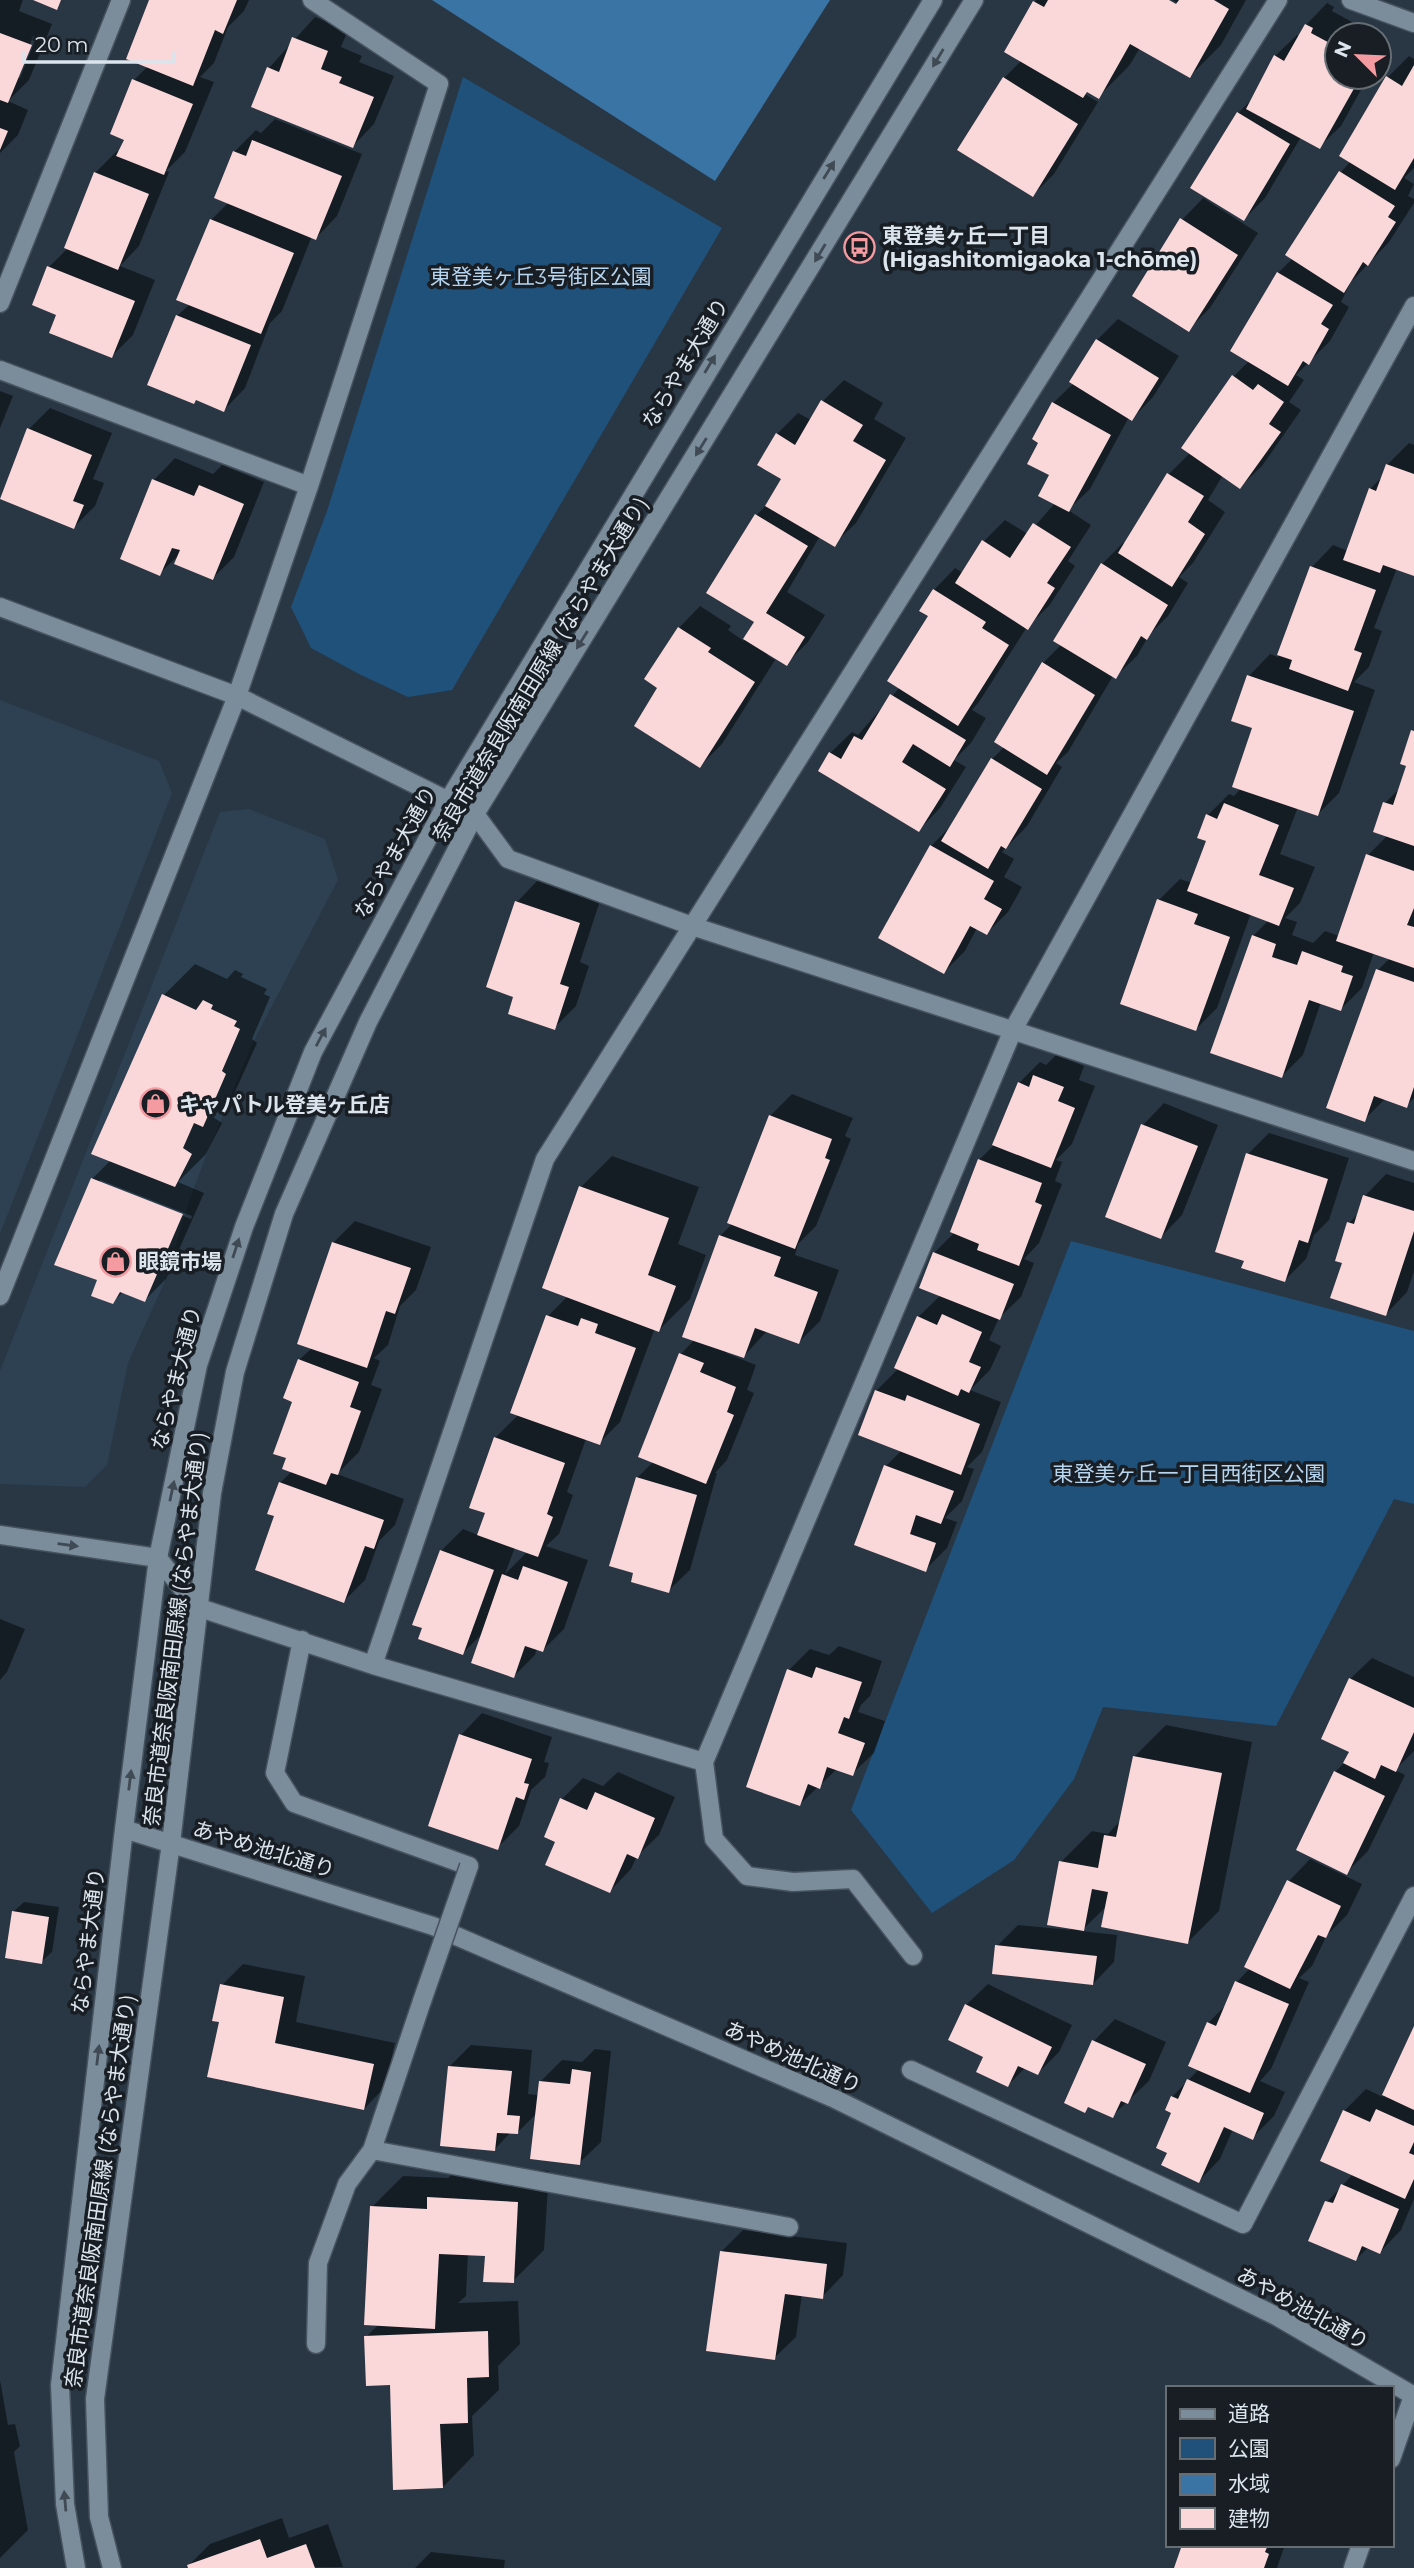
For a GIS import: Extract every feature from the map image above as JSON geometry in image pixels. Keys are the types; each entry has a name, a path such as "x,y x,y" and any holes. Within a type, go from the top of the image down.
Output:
{"street":[{"path":"0,303 121,0"},
{"path":"0,1296 237,696 309,486 439,84 312,0"},
{"name":"ならやま大通り","path":"76,2568 65,2504 60,2385 124,1829 158,1558 198,1365 244,1227 313,1052 448,801 933,0"},
{"name":"奈良市道奈良阪南田原線 (ならやま大通り)","path":"112,2568 99,2517 95,2399 170,1843 212,1493 234,1372 284,1214 368,1022 475,814 974,0"},
{"path":"373,1665 545,1159 1278,0"},
{"path":"1351,0 1414,23"},
{"path":"913,1956 853,1879 793,1882 747,1876 713,1839 704,1762 1013,1030 1414,306"},
{"path":"0,370 309,486"},
{"path":"0,607 237,696 475,814 508,859 692,926 1414,1161"},
{"path":"0,1535 158,1558 197,1607 373,1665 704,1762"},
{"path":"302,1640 275,1773 294,1803 470,1867 372,2150 347,2184 318,2263 316,2344"},
{"name":"あやめ池北通り","path":"124,1829 433,1926 833,2098 1276,2316 1413,2396"},
{"path":"911,2070 1242,2224 1414,1896"},
{"path":"372,2150 789,2227"},
{"path":"1393,2453 1413,2396"},
{"path":"1353,2568 1360,2547"}],"shaded area":[{"path":"0,700 159,761 172,793 0,1234"},
{"path":"249,809 325,839 338,880 252,1044 206,1156 188,1204 165,1281 128,1363 107,1465 85,1487 0,1484 0,1371 220,812"}],"green space":[{"name":"東登美ヶ丘3号街区公園","path":"463,77 722,228 452,690 408,697 311,648 291,607 327,511"},
{"name":"東登美ヶ丘一丁目西街区公園","path":"1071,1241 1414,1331 1414,1504 1394,1499 1276,1726 1103,1707 1074,1779 1014,1860 932,1913 851,1810"}],"water":[{"path":"432,0 830,0 715,181"}],"building":[{"path":"33,0 61,0 57,10"},
{"path":"149,0 237,0 223,34 215,30 193,86 126,59"},
{"path":"1048,0 1169,0 1176,4 1179,0 1214,0 1229,9 1190,78 1130,44 1099,99 1087,92 1083,98 1004,52 1033,1 1044,7"},
{"path":"1305,24 1313,28 1311,33 1323,39 1323,91 1353,91 1320,149 1246,109 1274,55 1284,61"},
{"path":"0,33 32,45 8,103 0,100"},
{"path":"292,37 328,51 321,69 342,77 339,83 374,97 353,148 251,107 267,67 279,72"},
{"path":"1414,65 1414,158 1395,190 1339,156 1377,91 1393,91 1393,80 1402,86"},
{"path":"1003,77 1078,124 1033,197 957,150"},
{"path":"132,79 193,104 164,175 116,156 124,140 110,134"},
{"path":"1237,112 1290,144 1244,221 1190,188"},
{"path":"0,128 8,131 0,150"},
{"path":"252,140 342,176 316,240 214,198 233,151 246,156"},
{"path":"1339,171 1395,206 1388,217 1396,222 1368,266 1363,262 1344,293 1285,255"},
{"path":"94,172 149,194 118,270 64,248"},
{"path":"1180,218 1238,255 1189,332 1132,296"},
{"path":"210,219 294,253 261,334 176,300"},
{"path":"47,266 135,301 112,358 49,333 56,315 32,305"},
{"path":"1277,272 1333,305 1321,324 1329,329 1309,365 1303,361 1288,386 1230,351"},
{"path":"176,315 251,345 224,412 196,400 194,404 147,385"},
{"path":"1096,339 1159,378 1132,421 1069,382"},
{"path":"1232,375 1253,390 1258,384 1284,402 1269,424 1281,432 1240,489 1181,448"},
{"path":"821,400 863,425 853,441 886,460 835,547 765,506 781,479 757,465 776,433 795,445"},
{"path":"1052,402 1111,435 1069,512 1038,496 1049,475 1027,464 1038,443 1032,439"},
{"path":"27,428 92,455 73,501 84,505 74,529 0,499"},
{"path":"1386,464 1414,474 1414,576 1383,565 1380,573 1343,560 1369,488 1376,491"},
{"path":"1167,473 1204,496 1188,522 1205,534 1172,587 1118,553"},
{"path":"152,479 194,496 199,485 244,504 213,580 174,564 180,550 172,548 160,576 120,559"},
{"path":"755,514 808,546 766,613 805,637 787,666 743,639 754,622 706,593"},
{"path":"1033,523 1071,547 1047,583 1055,588 1028,630 955,583 982,540 1010,558"},
{"path":"1101,563 1168,605 1147,640 1141,636 1116,679 1053,641"},
{"path":"1310,566 1376,590 1354,650 1362,653 1348,691 1289,669 1292,660 1277,655"},
{"path":"933,589 986,622 982,628 1009,645 958,726 887,681 928,616 919,611"},
{"path":"678,627 711,648 708,652 755,682 700,768 634,726 657,688 644,679"},
{"path":"1042,662 1095,695 1047,775 994,742"},
{"path":"1247,675 1354,711 1318,816 1232,787 1252,728 1231,721"},
{"path":"890,694 966,740 950,767 913,744 902,762 946,789 919,832 818,771 829,752 841,759 854,736 862,740"},
{"path":"1411,730 1414,731 1414,846 1373,832 1383,802 1393,805 1406,766 1400,764"},
{"path":"991,758 1042,789 1006,849 1001,846 988,869 941,841"},
{"path":"1224,803 1279,825 1259,875 1294,888 1279,926 1187,891 1206,841 1197,838 1206,814 1217,819"},
{"path":"930,845 994,881 984,899 1002,909 987,935 970,926 944,974 878,938"},
{"path":"1366,854 1414,871 1414,908 1407,925 1414,927 1414,968 1336,941"},
{"path":"1157,899 1198,914 1194,924 1230,937 1196,1031 1120,1004"},
{"path":"515,901 580,923 560,984 569,987 555,1030 508,1014 513,997 486,987"},
{"path":"1252,935 1276,944 1272,957 1297,965 1302,951 1343,966 1341,972 1353,976 1341,1011 1309,1000 1282,1078 1210,1053"},
{"path":"1376,969 1414,982 1414,1087 1407,1108 1374,1096 1365,1122 1326,1108"},
{"path":"162,994 196,1010 203,1000 213,1005 211,1009 237,1021 234,1026 240,1029 222,1071 226,1074 203,1127 194,1123 183,1148 192,1154 175,1187 91,1154"},
{"path":"1033,1075 1064,1087 1058,1101 1075,1108 1051,1168 992,1145 1018,1082 1029,1087"},
{"path":"769,1115 832,1139 825,1158 830,1160 795,1249 727,1223"},
{"path":"1141,1124 1198,1146 1161,1239 1105,1217"},
{"path":"1246,1153 1328,1179 1308,1243 1299,1240 1285,1282 1241,1268 1244,1261 1215,1252"},
{"path":"978,1159 1042,1183 1035,1202 1042,1205 1019,1266 977,1250 979,1244 950,1232"},
{"path":"91,1178 183,1214 145,1302 120,1292 113,1304 91,1296 97,1280 54,1265"},
{"path":"579,1186 669,1218 648,1275 676,1286 659,1332 542,1288"},
{"path":"1363,1195 1414,1211 1414,1231 1386,1316 1330,1298 1342,1263 1335,1261 1347,1222 1354,1224"},
{"path":"719,1235 781,1257 774,1276 818,1292 799,1344 755,1328 744,1358 682,1337"},
{"path":"332,1242 411,1268 395,1314 386,1311 367,1368 297,1344"},
{"path":"933,1252 1014,1284 1000,1320 919,1288"},
{"path":"942,1314 982,1332 969,1362 981,1367 969,1393 961,1389 958,1396 894,1368 917,1316 937,1325"},
{"path":"546,1315 578,1326 581,1318 598,1324 595,1333 636,1348 600,1445 510,1413"},
{"path":"679,1353 704,1363 700,1372 736,1387 727,1412 734,1415 706,1484 638,1457"},
{"path":"298,1359 359,1382 350,1407 361,1411 338,1475 331,1473 326,1485 282,1469 286,1458 273,1454 292,1402 283,1398"},
{"path":"875,1390 905,1401 907,1395 980,1424 961,1475 858,1435"},
{"path":"494,1437 565,1463 547,1514 553,1517 538,1557 477,1535 485,1513 469,1508"},
{"path":"884,1465 954,1491 941,1524 916,1515 910,1534 936,1543 926,1572 854,1545"},
{"path":"636,1477 697,1495 669,1593 631,1582 633,1573 609,1566"},
{"path":"279,1482 384,1520 374,1549 365,1546 344,1603 255,1570 274,1516 267,1514"},
{"path":"440,1550 494,1570 463,1655 418,1639 422,1628 412,1625"},
{"path":"523,1566 568,1582 543,1652 525,1646 514,1678 471,1663 502,1574 518,1580"},
{"path":"816,1667 862,1682 849,1719 844,1717 838,1733 865,1743 853,1776 827,1767 820,1789 808,1784 800,1806 746,1787 787,1669 812,1678"},
{"path":"1349,1678 1414,1708 1414,1732 1396,1772 1381,1765 1375,1779 1343,1763 1349,1752 1321,1739"},
{"path":"459,1734 532,1759 524,1783 529,1784 524,1800 516,1797 498,1850 428,1826"},
{"path":"1133,1756 1222,1773 1188,1944 1101,1927 1108,1892 1092,1889 1084,1931 1047,1925 1059,1861 1098,1868 1104,1835 1116,1837"},
{"path":"1334,1771 1385,1796 1347,1875 1296,1850"},
{"path":"595,1792 655,1818 638,1859 627,1854 610,1893 545,1865 555,1842 544,1837 560,1798 587,1810"},
{"path":"1287,1880 1341,1906 1326,1938 1318,1935 1290,1989 1244,1967"},
{"path":"12,1911 49,1917 42,1964 5,1958"},
{"path":"995,1945 1097,1956 1093,1985 992,1974"},
{"path":"1235,1981 1289,2004 1250,2093 1188,2066 1207,2022 1216,2026"},
{"path":"220,1984 284,1997 275,2043 374,2064 364,2110 207,2077 219,2022 212,2021"},
{"path":"965,2004 1052,2047 1038,2075 1018,2066 1008,2087 976,2072 983,2057 948,2040"},
{"path":"1414,2026 1414,2110 1382,2095"},
{"path":"1092,2040 1146,2064 1128,2104 1121,2101 1113,2118 1088,2107 1085,2113 1064,2103"},
{"path":"448,2066 512,2071 507,2115 520,2116 518,2134 497,2133 495,2151 440,2146"},
{"path":"572,2069 591,2072 580,2165 530,2159 539,2081 570,2084"},
{"path":"1187,2079 1264,2113 1253,2140 1224,2127 1199,2183 1161,2165 1167,2153 1156,2148 1171,2113 1165,2110 1171,2096 1178,2099"},
{"path":"1376,2109 1414,2126 1414,2142 1409,2153 1414,2155 1414,2179 1405,2199 1320,2161 1343,2110 1370,2122"},
{"path":"1341,2184 1399,2209 1380,2254 1362,2246 1356,2261 1308,2241 1325,2201 1333,2203"},
{"path":"427,2197 518,2202 514,2283 483,2282 485,2256 439,2254 435,2329 364,2325 370,2206 427,2209"},
{"path":"720,2251 827,2264 823,2299 785,2294 775,2360 706,2351"},
{"path":"488,2331 489,2377 467,2378 468,2423 440,2424 443,2488 393,2490 390,2385 366,2386 364,2336"},
{"path":"260,2539 267,2558 306,2544 315,2568 188,2568 187,2565"},
{"path":"1181,2547 1267,2547 1265,2552 1269,2554 1264,2568 1174,2568"}],"place":[{"name":"東登美ヶ丘一丁目 (Higashitomigaoka 1-chōme)","path":"859,247"},
{"name":"キャパトル登美ヶ丘店","path":"156,1104"},
{"name":"眼鏡市場","path":"115,1261"}]}
